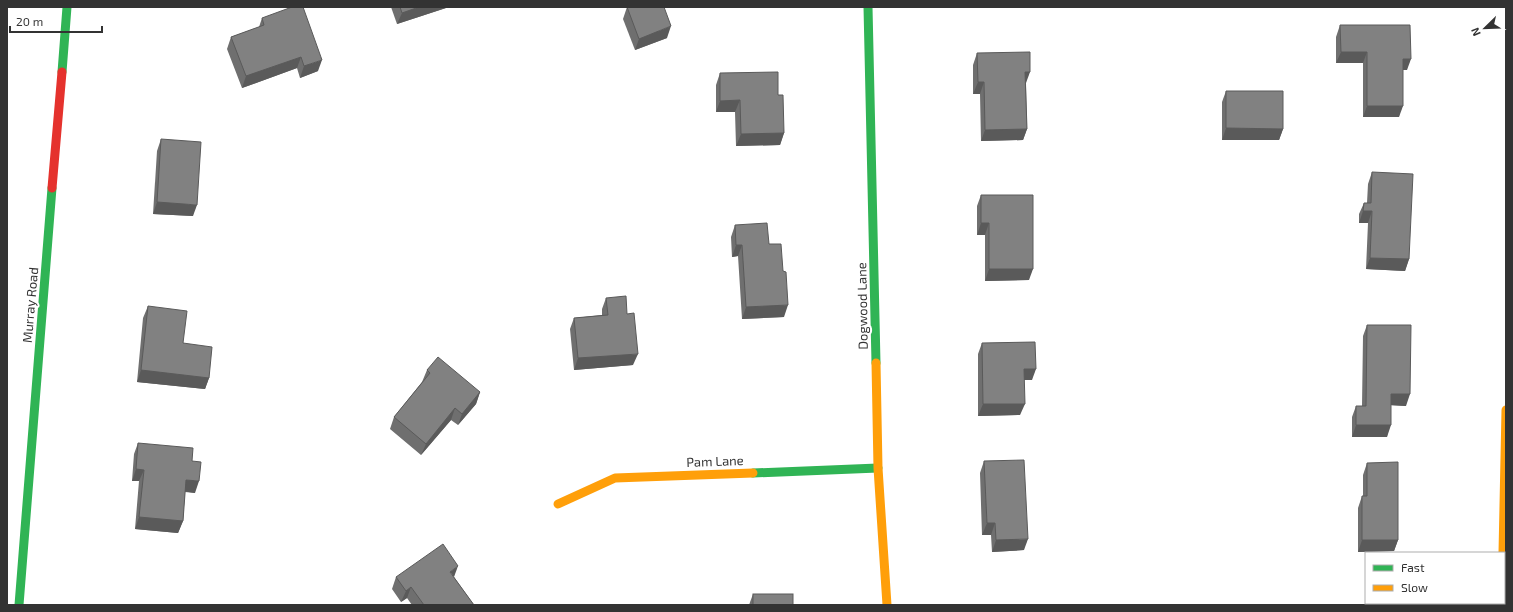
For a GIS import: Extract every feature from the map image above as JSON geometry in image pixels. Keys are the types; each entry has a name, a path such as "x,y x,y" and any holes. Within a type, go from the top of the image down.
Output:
{"street":[{"name":"Murray Road","path":"20,605 67,7"},
{"name":"Dogwood Lane","path":"868,7 878,468 886,605"},
{"path":"1503,552 1506,410"},
{"name":"Pam Lane","path":"558,504 615,478 878,468"}],"building":[{"path":"292,7 303,7 322,60 304,66 301,57 246,76 231,37 264,25 262,18"},
{"path":"400,7 419,7 402,13"},
{"path":"627,7 664,7 671,26 639,39"},
{"path":"1340,25 1410,25 1411,59 1403,59 1403,106 1367,106 1367,52 1341,52"},
{"path":"1030,52 1030,72 1025,72 1027,129 985,130 984,82 978,82 977,53"},
{"path":"778,72 778,95 783,95 784,133 741,134 740,100 720,101 720,73"},
{"path":"1226,91 1283,91 1283,129 1226,128"},
{"path":"161,139 201,142 197,205 157,202"},
{"path":"1372,172 1413,174 1409,259 1370,258 1372,211 1363,211 1364,203 1371,203"},
{"path":"981,195 1033,195 1033,269 989,269 989,223 981,223"},
{"path":"767,223 769,244 781,244 783,271 786,272 788,305 746,307 742,245 736,245 735,225"},
{"path":"626,296 627,314 634,313 638,354 578,358 574,318 608,315 606,298"},
{"path":"148,306 187,311 183,343 212,347 209,378 141,370"},
{"path":"1367,325 1411,325 1410,394 1391,394 1391,425 1356,425 1356,406 1366,406"},
{"path":"1035,342 1036,369 1024,369 1025,404 983,404 982,343"},
{"path":"438,357 480,392 462,414 455,408 426,444 394,417 430,373 427,370"},
{"path":"138,443 193,448 192,461 201,462 199,481 186,480 183,521 139,517 144,470 136,469"},
{"path":"1024,460 1028,539 996,540 995,523 987,523 984,461"},
{"path":"1398,462 1398,540 1362,540 1362,496 1367,496 1367,463"},
{"path":"443,544 458,566 450,572 474,605 424,605 411,587 406,591 396,577"},
{"path":"753,594 793,594 793,605 753,605"}],"traffic: fast":[{"path":"62,72 67,7"},
{"path":"868,7 876,363"},
{"path":"19,605 52,188"},
{"path":"753,473 878,468"}],"traffic: slow":[{"path":"876,363 878,468 887,605"},
{"path":"1503,552 1506,410"},
{"path":"558,504 615,478 753,473"}],"traffic: jam":[{"path":"52,188 62,72"}]}
